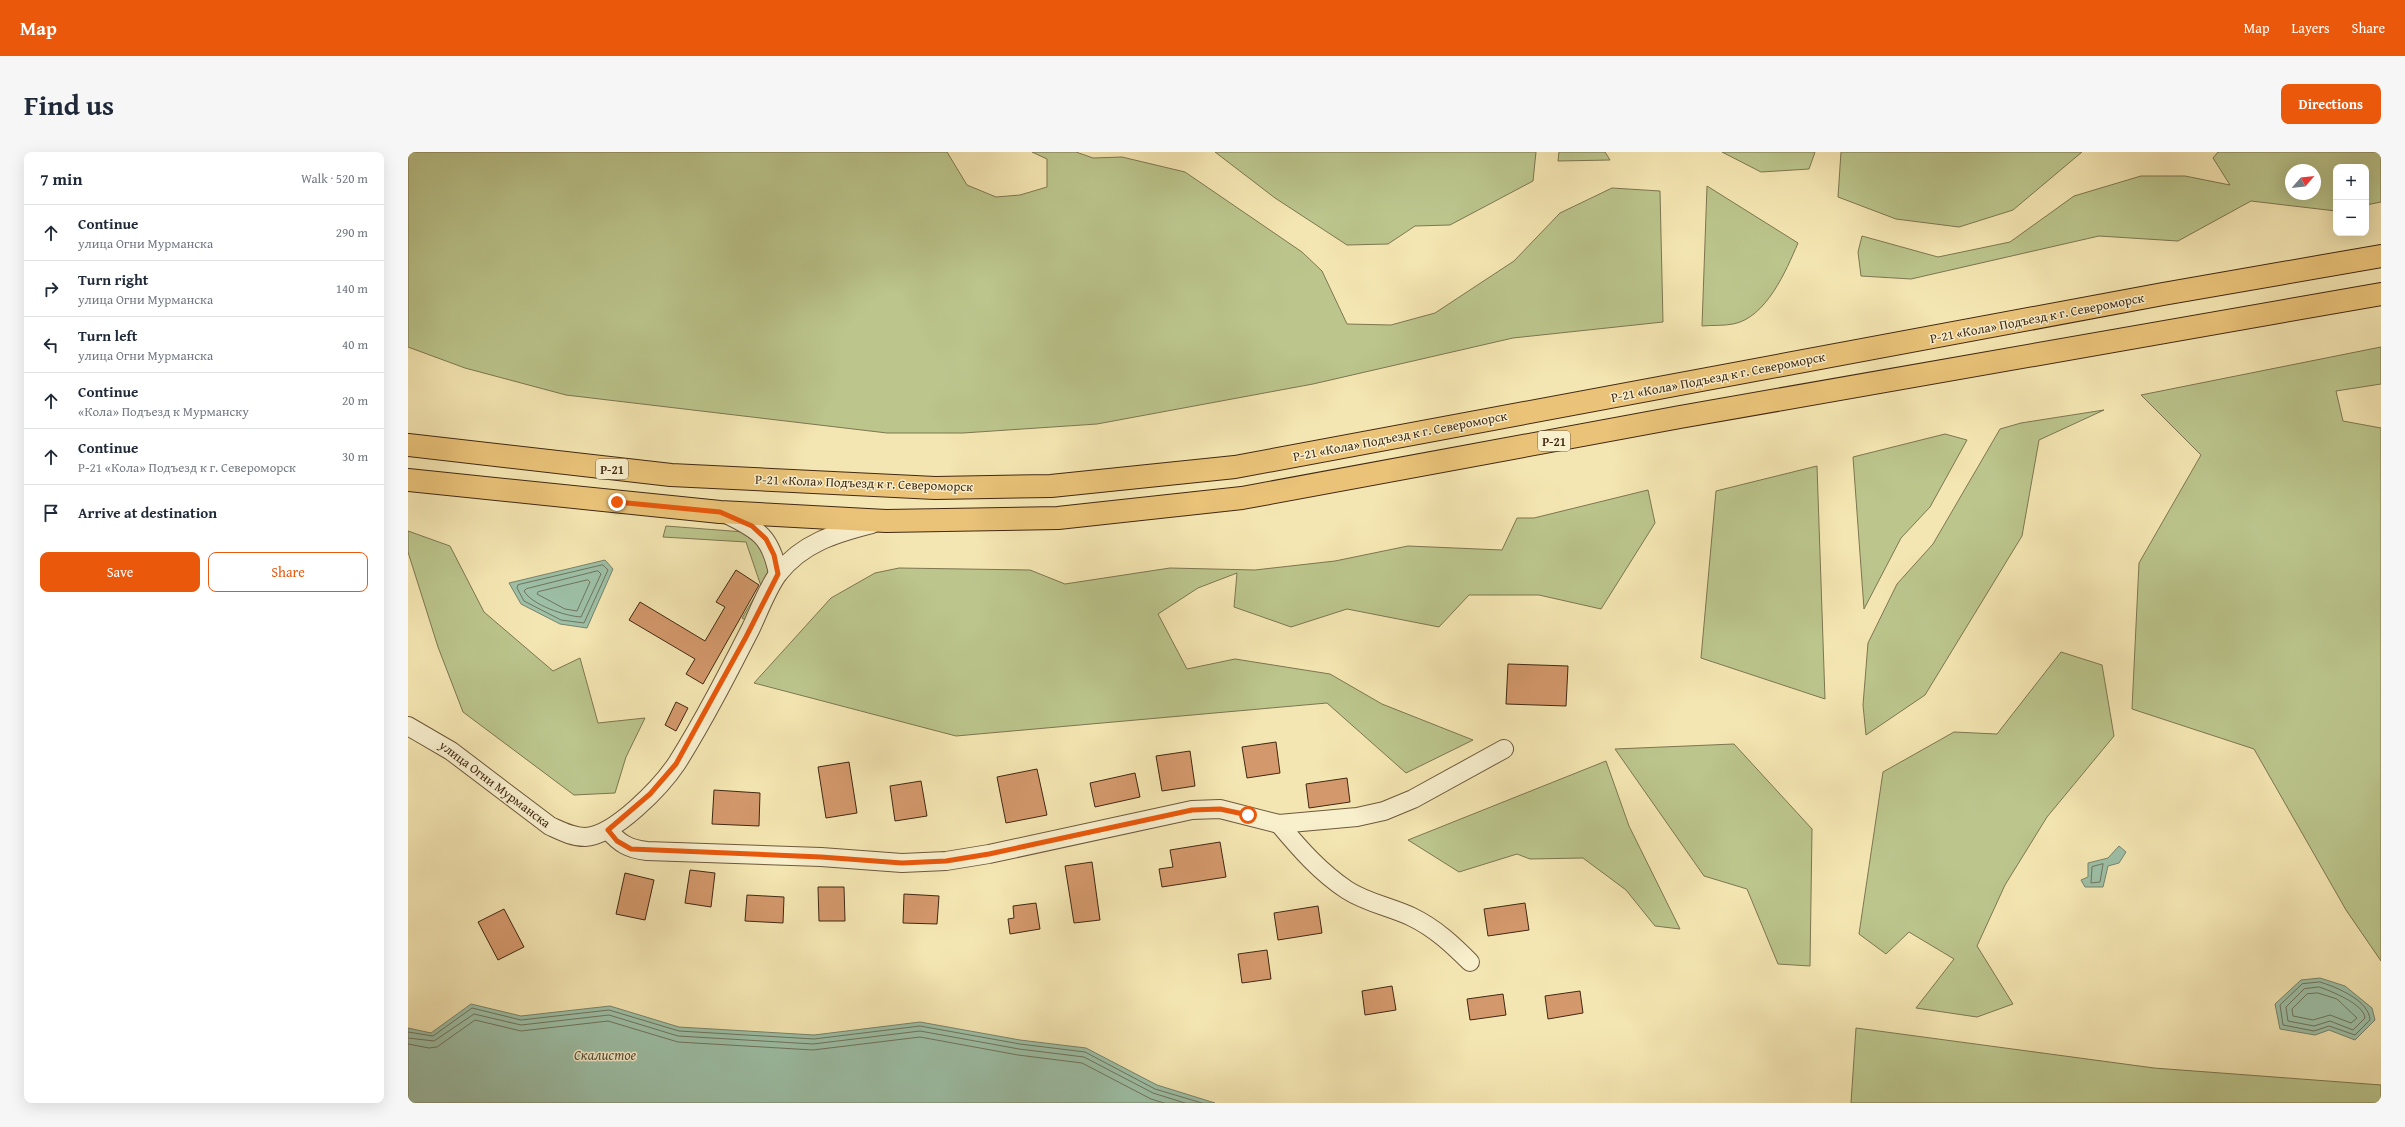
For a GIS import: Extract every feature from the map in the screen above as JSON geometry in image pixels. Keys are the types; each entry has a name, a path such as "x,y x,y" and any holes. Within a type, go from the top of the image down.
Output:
{"main road":[{"name":"Р-21 «Кола» Подъезд к г. Североморск","path":"408,445 671,475 935,488 1051,486 1235,467 2155,296 2381,256"},
{"name":"Р-21","path":"408,480 720,512 886,521 1058,518 1242,498 1696,414 2381,294"}],"street":[{"path":"720,512 752,526 766,539 774,555 778,574"},
{"name":"улица Огни Мурманска","path":"408,726 451,750 550,826 568,834 585,837 608,830 650,794 676,764 746,637 778,574 799,552 821,540 886,521"},
{"path":"608,830 617,841 631,849 647,851 813,856 902,863 946,861 989,854 1192,810 1220,809 1279,824 1357,817 1384,811 1414,799 1504,749"},
{"path":"1279,824 1309,860 1329,878 1348,891 1412,917 1432,928 1470,962"}],"shaded area":[{"path":"408,152 947,152 967,185 996,197 1020,195 1047,187 1047,159 1032,152 1076,152 1093,158 1122,157 1185,172 1302,252 1322,271 1347,324 1391,325 1435,313 1514,261 1560,213 1612,188 1660,191 1663,322 1513,338 1313,384 1097,424 963,433 887,433 566,395 465,368 408,347"},
{"path":"1215,152 1536,152 1533,181 1450,225 1415,226 1388,244 1347,245 1275,198"},
{"path":"1559,152 1605,152 1610,160 1558,161"},
{"path":"1722,152 1815,152 1809,169 1761,172"},
{"path":"1841,152 2082,152 2013,210 1959,227 1896,219 1838,197"},
{"path":"2218,152 2381,152 2381,202 2369,204 2369,164 2333,164 2333,211 2251,201 2178,241 2099,236 1911,279 1861,276 1858,252 1862,236 1938,257 2010,242 2074,196 2141,176 2185,176 2230,185 2213,158"},
{"path":"1707,186 1798,243 1781,279 1765,303 1745,320 1733,324 1702,326"},
{"path":"2381,347 2381,384 2336,391 2343,421 2381,428 2381,961 2346,910 2254,749 2132,709 2139,563 2201,455 2141,395"},
{"path":"2104,410 2039,440 2022,536 1925,695 1866,735 1863,705 1868,643 1897,584 1933,544 2000,429 2021,423"},
{"path":"1945,434 1967,440 1930,507 1901,538 1864,609 1853,457"},
{"path":"1817,466 1825,699 1701,658 1716,491"},
{"path":"1648,490 1655,523 1601,609 1539,595 1469,595 1439,627 1347,609 1291,627 1234,607 1237,573 1198,588 1158,614 1187,669 1235,659 1330,674 1382,704 1473,740 1406,773 1327,703 956,736 754,683 831,598 875,573 899,568 1030,570 1065,584 1170,568 1255,570 1335,561 1408,546 1502,550 1517,518 1534,518"},
{"path":"666,526 744,532 758,539 772,569 748,621 742,618 761,586 746,542 663,537"},
{"path":"408,531 450,546 484,612 553,671 580,658 598,723 645,718 626,757 615,793 574,795 463,712 438,647 408,552"},
{"path":"2061,652 2102,665 2114,736 2047,817 2005,885 1977,946 2013,1004 1977,1017 1916,1008 1954,959 1909,932 1886,954 1859,934 1883,772 1954,732 1997,734"},
{"path":"1734,744 1812,829 1810,966 1778,964 1747,889 1704,876 1615,749"},
{"path":"1606,761 1629,826 1680,929 1655,926 1626,890 1583,858 1530,859 1517,854 1459,872 1408,840"},
{"path":"1856,1028 2154,1068 2381,1085 2381,1103 1851,1103"}],"water":[{"path":"605,560 613,569 587,628 560,624 521,604 509,583"},
{"path":"2119,846 2126,852 2119,863 2108,866 2103,887 2085,887 2081,880 2088,877 2088,863 2108,858"},
{"path":"2320,978 2345,986 2372,1008 2375,1020 2355,1040 2329,1030 2315,1035 2280,1029 2275,1004 2301,980"},
{"name":"Скалистое","path":"471,1004 521,1016 610,1006 679,1027 814,1035 920,1022 1020,1040 1086,1048 1157,1085 1215,1103 408,1103 408,1028 431,1033"}],"building":[{"path":"736,570 759,585 703,684 686,674 695,659 629,620 640,602 705,641 725,607 716,602"},
{"path":"1508,664 1568,666 1566,706 1506,704"},
{"path":"676,702 688,708 676,731 665,725"},
{"path":"1276,742 1280,773 1247,778 1242,747"},
{"path":"1190,751 1195,786 1162,791 1156,756"},
{"path":"849,762 857,813 826,818 818,767"},
{"path":"1037,769 1047,815 1006,823 997,777"},
{"path":"1135,773 1140,797 1095,807 1090,783"},
{"path":"1347,778 1350,802 1309,808 1306,784"},
{"path":"921,781 927,816 895,821 890,786"},
{"path":"714,790 760,793 759,826 712,824"},
{"path":"1220,842 1226,877 1162,887 1159,869 1173,867 1170,850"},
{"path":"1092,862 1100,920 1074,923 1065,866"},
{"path":"690,870 715,873 711,907 685,903"},
{"path":"625,873 654,880 645,920 616,914"},
{"path":"818,887 844,887 845,921 819,921"},
{"path":"904,894 939,896 937,924 903,923"},
{"path":"747,895 784,897 783,923 745,921"},
{"path":"1036,903 1040,929 1010,934 1008,919 1014,918 1013,906"},
{"path":"1525,903 1529,930 1488,936 1484,909"},
{"path":"1318,906 1322,933 1278,940 1274,913"},
{"path":"504,909 524,947 498,960 478,922"},
{"path":"1267,950 1271,979 1242,983 1238,954"},
{"path":"1392,986 1396,1010 1365,1015 1362,991"},
{"path":"1580,991 1583,1013 1548,1019 1545,996"},
{"path":"1503,994 1506,1015 1470,1020 1467,999"}],"route":[{"path":"617,502 720,512 752,526 766,539 774,555 778,574 746,637 676,764 650,794 608,830 617,841 631,849 647,851 821,857 902,863 946,861 989,854 1192,810 1220,809 1248,815"}]}
